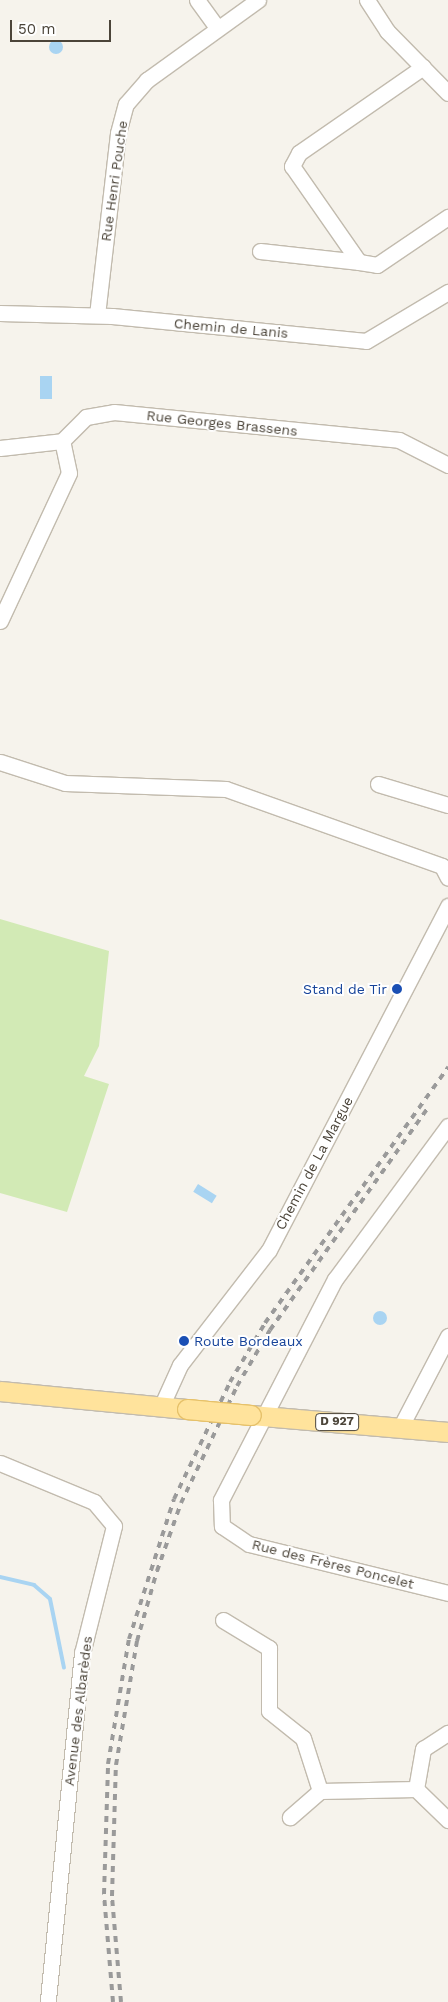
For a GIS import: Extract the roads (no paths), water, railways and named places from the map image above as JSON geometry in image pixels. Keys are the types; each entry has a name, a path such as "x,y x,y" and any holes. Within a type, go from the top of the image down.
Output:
{"main road":[{"name":"D 927","path":"0,1391 448,1432"}],"street":[{"path":"197,0 216,28"},
{"name":"Rue Henri Pouche","path":"97,315 118,133 126,104 147,80 216,28 258,0"},
{"path":"366,0 387,30 448,93"},
{"path":"359,262 292,166 299,153 423,67"},
{"path":"260,251 377,265 448,217"},
{"name":"Chemin de Lanis","path":"0,313 97,315 366,341 448,292"},
{"name":"Rue Georges Brassens","path":"62,441 86,417 114,412 399,440 448,465"},
{"path":"0,448 62,441 70,473 0,621"},
{"path":"0,762 65,783 226,789 442,866 448,877"},
{"path":"378,784 448,805"},
{"name":"Chemin de La Margue","path":"161,1407 180,1365 269,1250 448,906"},
{"path":"258,1416 335,1280 448,1126"},
{"path":"400,1428 448,1336"},
{"name":"Rue des Frères Poncelet","path":"258,1416 227,1482 222,1526 249,1544 448,1593"},
{"name":"Avenue des Albarèdes","path":"0,1463 94,1502 114,1526 82,1653 48,2002"},
{"path":"222,1620 269,1648 269,1711 304,1738 320,1791"},
{"path":"416,1789 423,1750 448,1733"},
{"path":"290,1817 320,1791 416,1789 448,1820"}],"water":[{"path":"53,40 59,40 63,47 59,54 53,54 49,50 49,44"},
{"path":"40,376 52,376 52,399 40,399"},
{"path":"198,1184 217,1196 212,1203 193,1192"},
{"path":"380,1311 385,1313 387,1318 385,1323 380,1325 375,1323 373,1318 375,1313"}],"waterway":[{"path":"0,1577 34,1585 50,1599 64,1668"}],"railway":[{"path":"113,2002 104,1894 108,1764 129,1639 174,1499 230,1382 265,1323 448,1067"},
{"path":"121,2002 112,1896 116,1765 137,1641 157,1571 181,1503 237,1386 270,1330 429,1106"}],"place":[{"name":"Stand de Tir","path":"397,989"},
{"name":"Route Bordeaux","path":"184,1341"}]}
